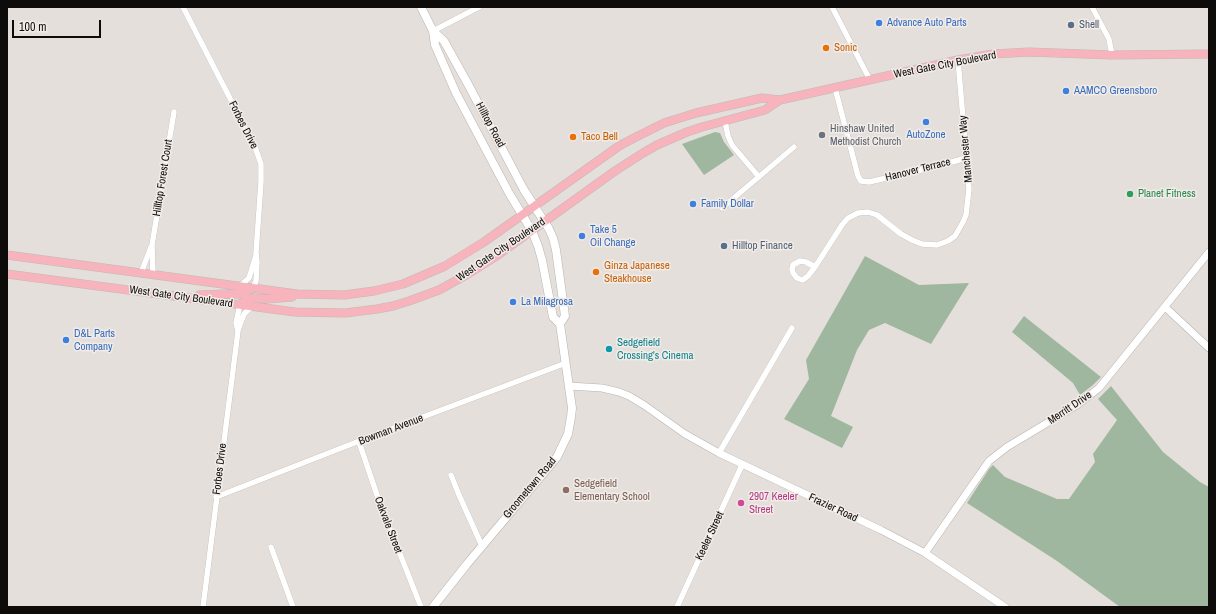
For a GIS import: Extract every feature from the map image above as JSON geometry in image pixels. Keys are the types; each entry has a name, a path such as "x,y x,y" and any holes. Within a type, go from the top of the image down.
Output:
{"main road":[{"name":"Hilltop Road","path":"422,7 433,31 435,45 456,93 508,193 522,215"},
{"name":"Hilltop Road","path":"433,31 444,41 524,190 544,222"},
{"name":"West Gate City Boulevard","path":"7,255 313,295 344,295 374,291 403,284 458,259 619,146 664,123 697,113 762,98 780,100 958,60 993,54 1029,52 1112,55 1209,54"},
{"name":"West Gate City Boulevard","path":"7,274 295,312 329,313 361,311 393,306 454,283 495,257 615,171 643,153 686,132 765,110 780,100"},
{"name":"Groometown Road","path":"433,607 452,582 552,464 561,450 568,434 572,408 560,324 553,317 541,253 532,231 522,215"},
{"name":"Groometown Road","path":"544,222 553,238 556,250 565,316 560,324"},
{"path":"180,297 224,294 238,295 246,293 253,288"},
{"path":"240,304 253,298 313,295"}],"street":[{"name":"Forbes Drive","path":"183,7 259,156 261,164 262,177 256,252 256,281 253,288"},
{"path":"433,31 479,7"},
{"path":"832,7 870,80"},
{"path":"1092,7 1109,39 1112,55"},
{"name":"Manchester Way","path":"815,267 842,225 848,218 858,213 868,212 877,215 901,234 922,244 937,245 948,241 955,236 966,215 969,189 958,60"},
{"name":"Hanover Terrace","path":"835,88 858,176 861,181 869,182 966,158"},
{"name":"Hilltop Forest Court","path":"153,275 152,244 174,112"},
{"path":"725,120 728,136 732,145 759,177"},
{"path":"722,208 794,148"},
{"name":"Hilltop Forest Court","path":"141,273 152,244"},
{"name":"Forbes Drive","path":"240,286 249,278 256,252"},
{"name":"Merritt Drive","path":"925,553 989,461 1007,447 1087,398 1102,385 1209,252"},
{"name":"Forbes Drive","path":"238,331 236,323 240,304"},
{"name":"Forbes Drive","path":"203,607 238,331 244,314 252,306"},
{"path":"1165,307 1209,348"},
{"path":"718,453 792,328"},
{"name":"Bowman Avenue","path":"216,497 566,363"},
{"name":"Frazier Road","path":"569,386 602,388 628,396 644,405 685,434 718,453 881,530 925,553 1005,607"},
{"name":"Oakvale Street","path":"359,442 378,498 421,607"},
{"name":"Keeler Street","path":"677,607 742,465"},
{"path":"451,475 482,546"},
{"path":"271,547 293,607"}],"green space":[{"path":"715,132 720,133 724,142 734,155 704,175 682,144"},
{"path":"865,256 919,285 969,283 931,344 885,323 869,330 857,350 831,416 853,427 842,448 784,419 809,379 806,360"},
{"path":"1024,316 1101,377 1080,395 1073,383 1012,332"},
{"path":"1111,386 1163,452 1200,482 1209,487 1209,607 1120,607 1057,561 967,503 993,465 1005,477 1057,499 1069,499 1095,462 1093,454 1117,420 1098,399"}],"place":[{"name":"Advance Auto Parts","path":"879,23"},
{"name":"Shell","path":"1071,25"},
{"name":"Sonic","path":"826,48"},
{"name":"AAMCO Greensboro","path":"1066,91"},
{"name":"AutoZone","path":"926,122"},
{"name":"Hinshaw United Methodist Church","path":"822,135"},
{"name":"Taco Bell","path":"573,137"},
{"name":"Planet Fitness","path":"1130,194"},
{"name":"Family Dollar","path":"693,204"},
{"name":"Take 5 Oil Change","path":"582,236"},
{"name":"Hilltop Finance","path":"724,246"},
{"name":"Ginza Japanese Steakhouse","path":"596,272"},
{"name":"La Milagrosa","path":"513,302"},
{"name":"D&L Parts Company","path":"66,340"},
{"name":"Sedgefield Crossing's Cinema","path":"609,349"},
{"name":"Sedgefield Elementary School","path":"566,490"},
{"name":"2907 Keeler Street","path":"741,503"}]}
